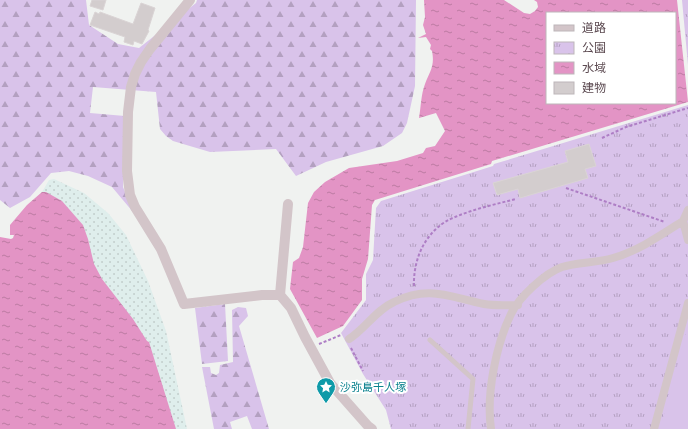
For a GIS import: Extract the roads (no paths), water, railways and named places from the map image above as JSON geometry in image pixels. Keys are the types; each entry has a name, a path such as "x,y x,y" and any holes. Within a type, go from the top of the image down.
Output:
{"street":[{"path":"190,0 150,49 141,62 133,81 130,93 128,127 127,171 130,194 135,207 160,249 184,304 262,295 280,295"},
{"path":"288,204 280,295 291,308 330,383 372,429"},
{"path":"491,429 489,415 491,384 497,357 512,312 529,291 543,277 562,267 619,256 631,252 683,221 688,210"},
{"path":"683,221 688,240"},
{"path":"347,340 392,302 427,292 449,294 494,305 518,305"},
{"path":"654,429 688,303"}],"lane":[{"path":"430,340 473,379 468,429"}],"water":[{"path":"424,0 677,0 688,102 492,161 491,164 375,200 372,205 368,259 362,279 362,300 343,326 317,338 290,289 293,262 299,258 303,247 308,203 314,192 325,182 349,168 397,161 423,153 426,148 435,146 445,131 436,113 419,118 423,92 433,61 432,51 430,49 431,45 426,37 418,38 426,34 423,25 425,17"},
{"path":"42,192 46,192 62,201 83,225 94,264 102,279 149,342 176,429 0,429 0,237 13,238 14,235 10,235 10,225 27,205"}],"place":[{"name":"沙弥島千人塚","path":"326,404"}]}
